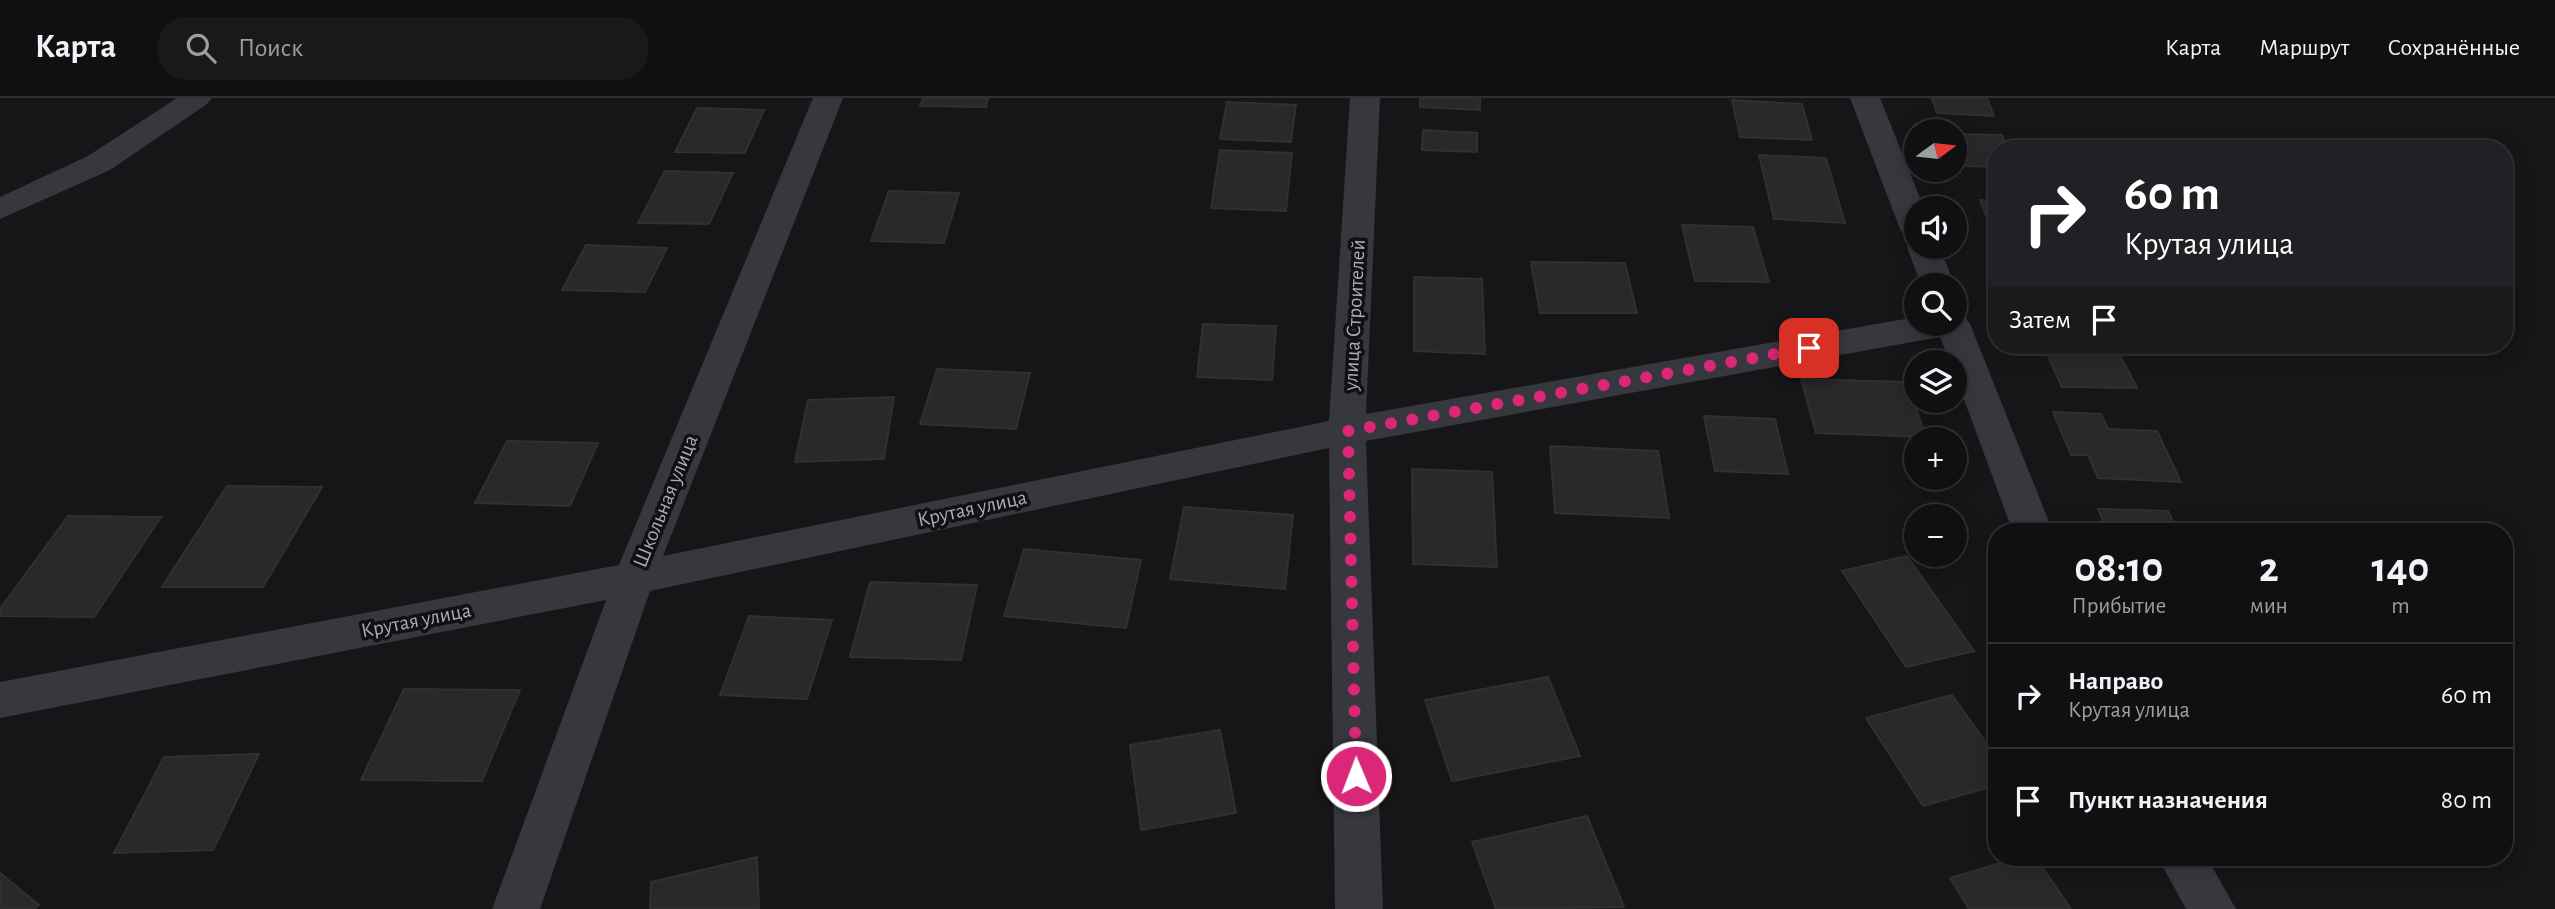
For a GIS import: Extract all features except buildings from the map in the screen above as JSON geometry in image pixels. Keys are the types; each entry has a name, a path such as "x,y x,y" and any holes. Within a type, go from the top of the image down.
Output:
{"street":[{"path":"0,209 99,163 197,98"},
{"name":"Школьная улица","path":"516,909 634,578 828,98"},
{"name":"улица Строителей","path":"1359,909 1348,431 1365,98"},
{"path":"1865,98 1904,198"},
{"name":"Крутая улица","path":"0,700 634,578 1348,431 1904,331"},
{"path":"1958,336 2030,523"},
{"path":"2186,866 2212,909"}],"route":[{"path":"1356,776 1348,431 1809,348"}]}
